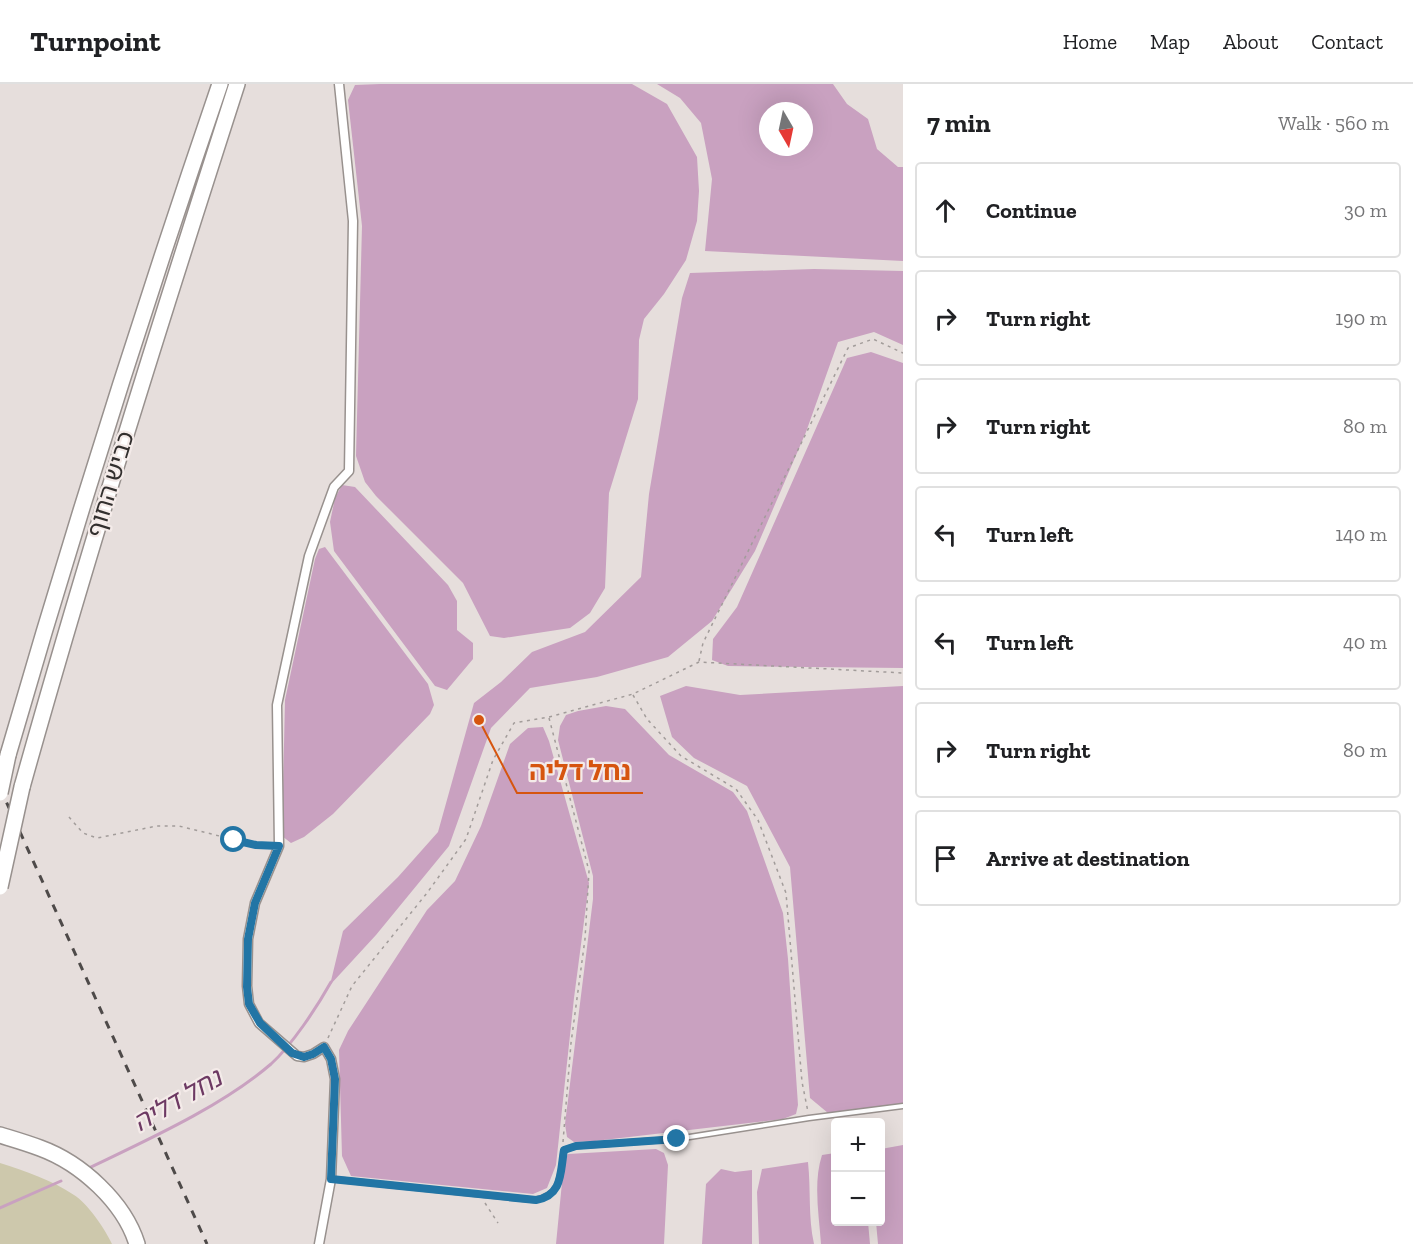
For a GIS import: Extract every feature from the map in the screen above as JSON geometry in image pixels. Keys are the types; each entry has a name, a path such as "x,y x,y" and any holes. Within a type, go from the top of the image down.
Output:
{"highway":[{"name":"כביש החוף","path":"0,793 8,755 37,652 150,290 220,84"},
{"name":"כביש החוף","path":"0,888 22,787 62,642 136,397 237,84"},
{"path":"127,1244 112,1216 91,1191 58,1166 0,1135 42,1149 95,1182 124,1216 137,1244"}],"street":[{"path":"319,1244 331,1179 335,1079 331,1059 324,1047 304,1057 292,1053 260,1023 249,1004 247,987 248,939 255,903 279,846 277,705 309,556 334,487 349,471 353,221 339,84"}],"lane":[{"path":"331,1179 536,1200 553,1194 559,1180 564,1150 576,1146 677,1139 903,1106"}],"path":[{"path":"699,662 708,633 848,348 873,339 903,353"},
{"path":"324,1047 352,986 428,893 466,839 493,760 514,723 549,717 633,694 699,662 903,673"},
{"path":"633,694 647,720 681,756 736,789 758,820 786,893 802,1082 809,1118"},
{"path":"549,717 589,871 585,939 562,1138 564,1150"},
{"path":"69,818 83,833 97,838 157,826 179,826 256,845 279,846"},
{"path":"477,1193 498,1223"}],"shaded area":[{"path":"632,84 667,104 697,157 699,191 697,221 686,260 644,319 639,340 638,399 609,493 605,588 590,613 570,628 504,638 490,636 463,583 376,496 365,482 356,456 362,226 348,100 355,85"},
{"path":"657,84 833,84 847,104 868,119 877,149 898,167 903,167 903,261 705,251 712,179 701,123 680,98"},
{"path":"814,269 903,271 903,345 874,332 838,342 806,432 755,551 712,621 668,657 597,677 530,688 491,728 449,846 376,935 330,985 343,931 398,877 438,832 474,703 501,682 532,652 585,632 641,577 649,494 682,298 690,273"},
{"path":"871,352 903,363 903,668 728,666 712,660 713,639 737,607 847,358"},
{"path":"342,485 355,487 448,585 457,601 457,630 473,643 473,659 447,690 435,686 334,551 330,522 335,498"},
{"path":"325,547 428,684 434,705 430,714 333,814 304,837 291,843 282,836 285,700 315,559 319,549"},
{"path":"686,686 740,695 903,686 903,1104 828,1113 810,1098 790,867 747,786 694,758 672,737 660,696"},
{"path":"606,706 625,709 669,755 733,792 747,811 783,913 798,1105 796,1114 783,1119 595,1141 574,1142 567,1137 565,1124 593,899 593,876 558,740 560,726 566,715"},
{"path":"543,727 589,883 556,1165 547,1188 533,1194 351,1176 342,1156 339,1050 348,1031 427,910 455,881 481,826 510,744 528,728"},
{"path":"903,1145 903,1244 878,1244 876,1226 885,1226 885,1148"},
{"path":"656,1149 664,1153 668,1165 664,1244 556,1244 564,1162 568,1154"},
{"path":"831,1154 831,1226 868,1226 870,1244 821,1244 817,1199 822,1155"},
{"path":"808,1162 814,1244 759,1244 757,1192 762,1169"},
{"path":"0,1163 48,1180 74,1195 96,1217 112,1244 0,1244"},
{"path":"721,1169 735,1172 752,1170 752,1244 702,1244 706,1184"}],"waterway":[{"name":"נחל דליה","path":"87,1169 183,1122 251,1080 271,1064 296,1036 331,982"},
{"name":"נחל דליה","path":"0,1208 61,1181"}],"railway":[{"path":"0,788 207,1244"}],"place":[{"name":"נחל דליה","path":"479,720"}],"route":[{"path":"234,840 256,845 279,846 255,903 248,939 249,1004 260,1023 292,1053 304,1057 324,1047 331,1059 335,1079 331,1179 536,1200 553,1194 559,1180 564,1150 576,1146 677,1139"}]}
